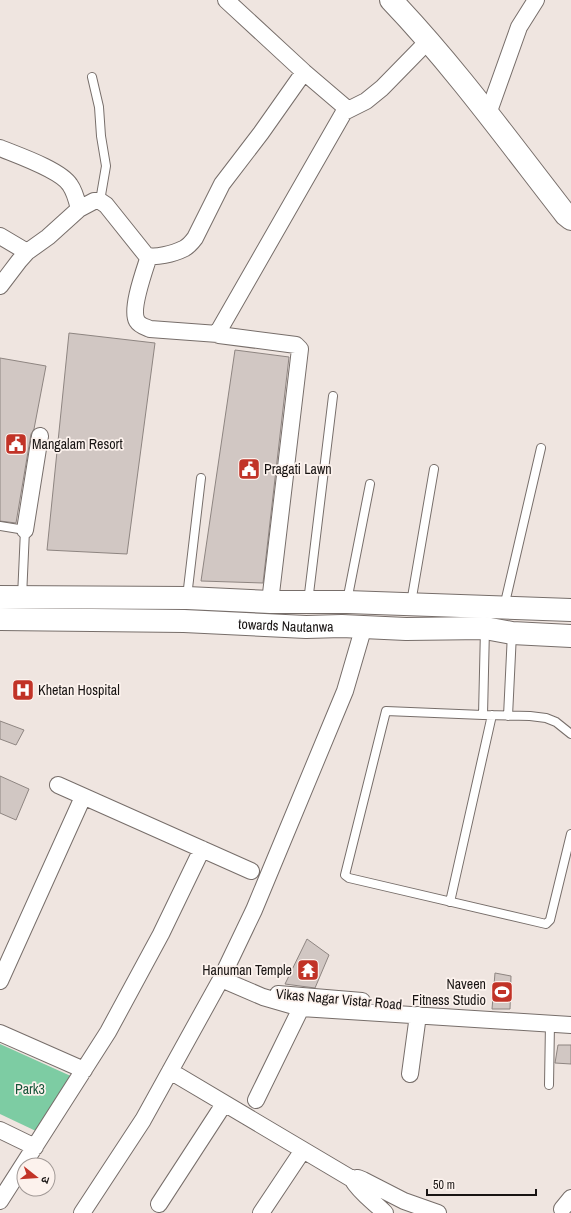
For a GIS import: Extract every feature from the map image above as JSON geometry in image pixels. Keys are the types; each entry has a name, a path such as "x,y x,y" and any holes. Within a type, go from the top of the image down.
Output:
{"main road":[{"path":"391,0 428,41 488,114 566,215 571,219"},
{"path":"0,597 187,598 270,602 411,603 571,610"},
{"name":"towards Nautanwa","path":"0,619 184,621 306,627 364,626 406,629 485,628 512,632 571,636"}],"street":[{"path":"218,334 344,112 345,107 304,72 226,0"},
{"path":"488,114 519,27 536,0"},
{"path":"344,112 366,101 382,88 428,41"},
{"path":"0,286 19,260 27,252 48,237 79,209 94,201 100,201 106,205 146,255 152,257 184,249 189,246 195,238 222,184 261,133 304,72"},
{"path":"0,148 61,176 70,184 79,209"},
{"path":"0,236 27,252"},
{"path":"149,256 139,287 136,306 137,321 141,326 150,329 218,334 296,345 300,349 270,602"},
{"path":"25,530 40,436"},
{"path":"82,1213 143,1120 221,979 254,910 345,690 364,626"},
{"path":"58,785 251,871"},
{"path":"0,982 83,797"},
{"path":"0,1201 108,1032 138,979 202,849"},
{"path":"221,979 263,997 301,1008 571,1025"},
{"name":"Vikas Nagar Vistar Road","path":"250,991 571,1019"},
{"path":"256,1100 301,1008"},
{"path":"410,1074 418,1015"},
{"path":"0,1033 84,1070"},
{"path":"170,1071 352,1179 357,1188 385,1213"},
{"path":"159,1204 224,1104"},
{"path":"0,1130 35,1147"},
{"path":"261,1213 303,1150"},
{"path":"352,1179 358,1178 404,1201 438,1213"}],"lane":[{"path":"92,77 99,107 101,136 106,166 100,201"},
{"path":"308,602 333,396"},
{"path":"504,607 541,448"},
{"path":"411,603 434,469"},
{"path":"187,598 201,478"},
{"path":"347,602 370,484"},
{"path":"0,526 25,530 22,598"},
{"path":"482,715 485,628"},
{"path":"508,716 512,632"},
{"path":"571,734 556,722 546,718 530,716 386,711 345,875 348,878 546,924 550,920 571,834"},
{"path":"450,902 492,715"},
{"path":"549,1085 550,1023"}],"green space":[{"name":"Park3","path":"0,1044 73,1077 38,1132 0,1114"}],"building":[{"path":"69,333 155,343 127,554 47,550"},
{"name":"Pragati Lawn","path":"235,350 289,357 263,583 201,581"},
{"name":"Mangalam Resort","path":"0,358 46,366 34,429 31,434 16,523 0,521"},
{"path":"0,721 24,730 16,745 0,739"},
{"path":"0,776 29,789 16,820 0,813"},
{"name":"Hanuman Temple","path":"307,939 329,955 315,988 285,984"},
{"name":"Naveen Fitness Studio","path":"495,973 511,976 510,1009 492,1009"},
{"path":"558,1045 571,1045 571,1064 555,1063"}],"place":[{"name":"Mangalam Resort","path":"16,444"},
{"name":"Pragati Lawn","path":"249,469"},
{"name":"Khetan Hospital","path":"23,690"},
{"name":"Hanuman Temple","path":"308,970"},
{"name":"Naveen Fitness Studio","path":"502,992"}]}
